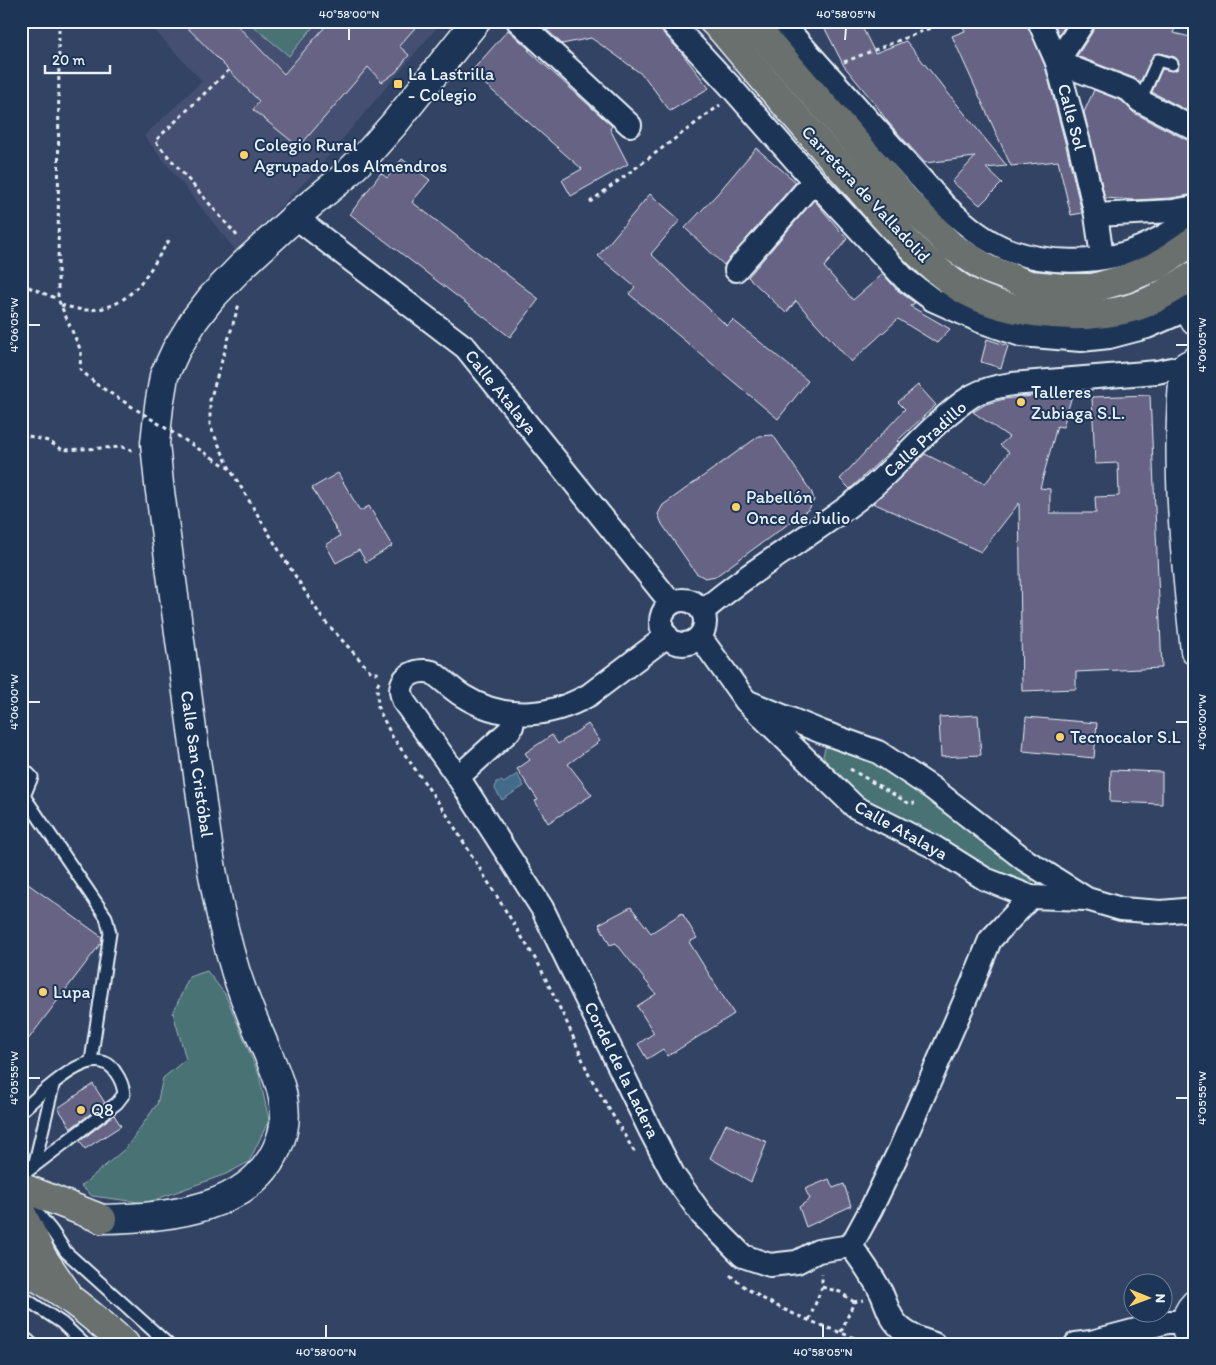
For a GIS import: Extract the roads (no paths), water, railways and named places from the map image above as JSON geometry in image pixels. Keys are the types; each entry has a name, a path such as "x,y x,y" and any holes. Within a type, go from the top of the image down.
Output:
{"highway":[{"name":"Carretera de Valladolid","path":"713,21 788,108 921,256 954,283 975,295 1000,304 1034,311 1069,316 1100,314 1128,309 1152,300 1195,275"},
{"name":"Carretera de Valladolid","path":"750,21 909,204 951,246 987,269 1030,285 1093,288 1125,279 1157,266 1195,240"},
{"name":"Calle San Cristóbal","path":"28,1176 102,1219"},
{"name":"Calle San Cristóbal","path":"27,1219 102,1219"},
{"path":"27,1219 43,1258 70,1298"},
{"path":"21,1269 70,1298 125,1344"}],"main road":[{"name":"Calle San Cristóbal","path":"102,1219 135,1219 170,1214 203,1206 223,1199 242,1189 258,1176 271,1159 280,1140 285,1115 284,1096 279,1079 254,1022 236,974 219,910 201,798 156,458 155,443 164,376 176,350 195,318 212,297 294,217 345,176 371,150 476,21"},
{"path":"1190,363 1184,375 1181,426 1182,492 1188,586 1195,651"}],"street":[{"path":"518,21 630,125"},
{"name":"Carretera de Valladolid","path":"670,21 905,279 933,300 988,324 1021,335 1081,340 1126,333 1193,312"},
{"path":"780,21 945,206 975,232 1010,251 1033,257 1080,261 1120,254 1140,248 1169,234 1195,217"},
{"name":"Calle Sol","path":"1040,21 1057,62 1079,143 1096,215 1102,257"},
{"path":"1084,21 1057,62 1129,90 1140,101 1195,130"},
{"name":"Carretera de Valladolid","path":"736,270 814,181"},
{"path":"1096,215 1155,212 1195,207"},
{"name":"Calle Atalaya","path":"294,217 466,348 671,603"},
{"name":"Calle Pradillo","path":"703,611 725,593 860,497 942,421 972,396 991,388 1012,384 1157,372 1190,363"},
{"path":"685,599 692,601 703,611 706,624 700,637 688,644 680,644 673,641 667,636 661,625 663,612 671,603 685,599"},
{"path":"458,777 509,731 514,714 541,713 576,702 600,687 667,636"},
{"name":"Calle Atalaya","path":"700,637 746,701 855,807 934,847 985,879 1031,897 1087,899 1121,909 1162,912 1195,910"},
{"name":"Cordel de la Ladera","path":"514,714 487,708 463,696 432,672 416,672 405,678 401,690 404,702 458,777 542,908 674,1176 702,1215 744,1256 770,1265 797,1262 818,1251 851,1246"},
{"name":"Calle Atalaya","path":"746,701 822,732 878,752 932,788 1025,860 1087,899"},
{"path":"934,1344 914,1337 901,1329 892,1319 882,1294 867,1268 851,1246 900,1149 990,940 1031,897"},
{"path":"1076,1344 1091,1342 1167,1322 1191,1325"}],"lane":[{"path":"1140,101 1158,60 1172,64"},
{"path":"21,766 32,776 24,796 109,924 110,933 91,1061"},
{"path":"21,1111 78,1066 91,1061 112,1065 123,1084 124,1094 117,1103 28,1176 21,1176"},
{"path":"28,1176 53,1086"},
{"path":"21,1194 27,1219 168,1344"},
{"path":"21,1296 62,1323 84,1344"},
{"path":"21,1334 32,1344"}],"place":[{"name":"La Lastrilla - Colegio","path":"398,84"},
{"name":"Colegio Rural Agrupado Los Almendros","path":"244,155"},
{"name":"Talleres Zubiaga S.L.","path":"1021,402"},
{"name":"Pabellón Once de Julio","path":"736,507"},
{"name":"Tecnocalor S.L","path":"1060,737"},
{"name":"Lupa","path":"43,992"},
{"name":"Q8","path":"81,1110"}]}
